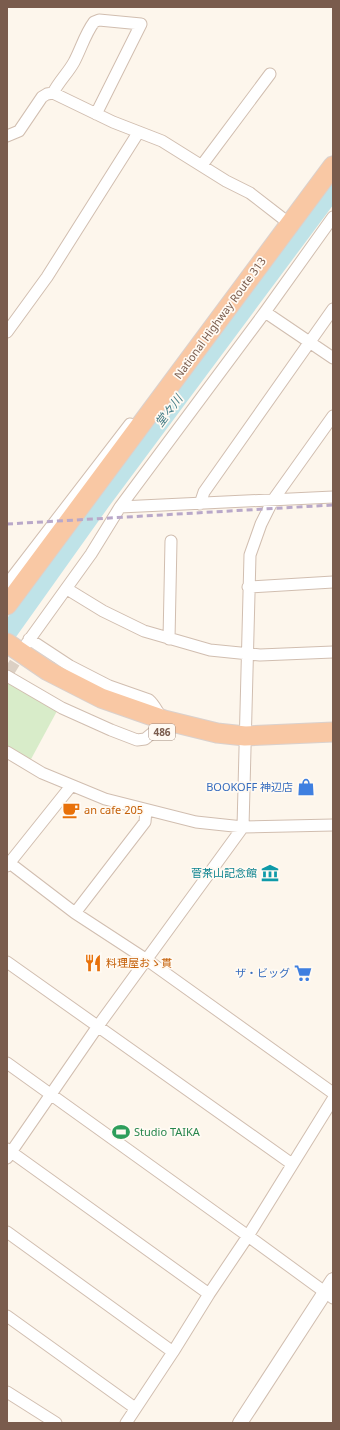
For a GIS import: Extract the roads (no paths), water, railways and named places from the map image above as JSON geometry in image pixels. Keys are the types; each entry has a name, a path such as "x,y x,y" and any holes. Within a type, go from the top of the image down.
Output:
{"highway":[{"name":"National Highway Route 313","path":"7,605 333,166"},
{"name":"486","path":"13,656 52,686 100,709 160,725 216,744 333,732"},
{"name":"486","path":"245,742 273,748 333,744"}],"street":[{"path":"53,93 58,84 70,70 94,22 99,20 141,24 96,114"},
{"path":"202,165 270,74"},
{"path":"7,136 20,131 42,97 53,93 138,133 162,141 226,181 250,192 290,224"},
{"path":"7,332 47,277 138,133"},
{"path":"160,725 154,704 149,700 110,686 70,666 13,656 67,589 120,507 266,312 333,217"},
{"path":"200,504 204,492 333,309"},
{"path":"266,312 333,358"},
{"path":"7,584 137,415 160,400"},
{"path":"208,1294 8,1153 51,1095 98,1026 243,827 250,555 261,524 273,500 332,419"},
{"path":"120,507 333,497"},
{"path":"169,638 172,541"},
{"path":"248,587 333,582"},
{"path":"67,589 103,611 144,630 210,650 260,655 333,652"},
{"path":"7,752 42,774 105,799 196,822 243,827 333,825"},
{"path":"71,786 8,863 75,913 147,960 333,1093"},
{"path":"75,913 145,822 146,810"},
{"path":"7,962 292,1164"},
{"path":"7,1063 329,1296"},
{"path":"126,1423 173,1352 208,1294 248,1236 333,1099"},
{"path":"7,1232 173,1352"},
{"path":"240,1423 329,1296 333,1280"},
{"path":"8,1319 136,1408"},
{"path":"7,1392 56,1423"}],"waterway":[{"name":"堂々川","path":"7,634 101,502 333,190"}],"tunnel":[{"path":"9,672 23,649"}],"railway":[{"path":"7,524 333,505"}],"place":[{"name":"BOOKOFF 神辺店","path":"306,787"},
{"name":"an cafe 205","path":"71,810"},
{"name":"菅茶山記念館","path":"270,873"},
{"name":"料理屋おゝ貫","path":"93,963"},
{"name":"ザ・ビッグ","path":"303,973"},
{"name":"Studio TAIKA","path":"121,1132"}]}
